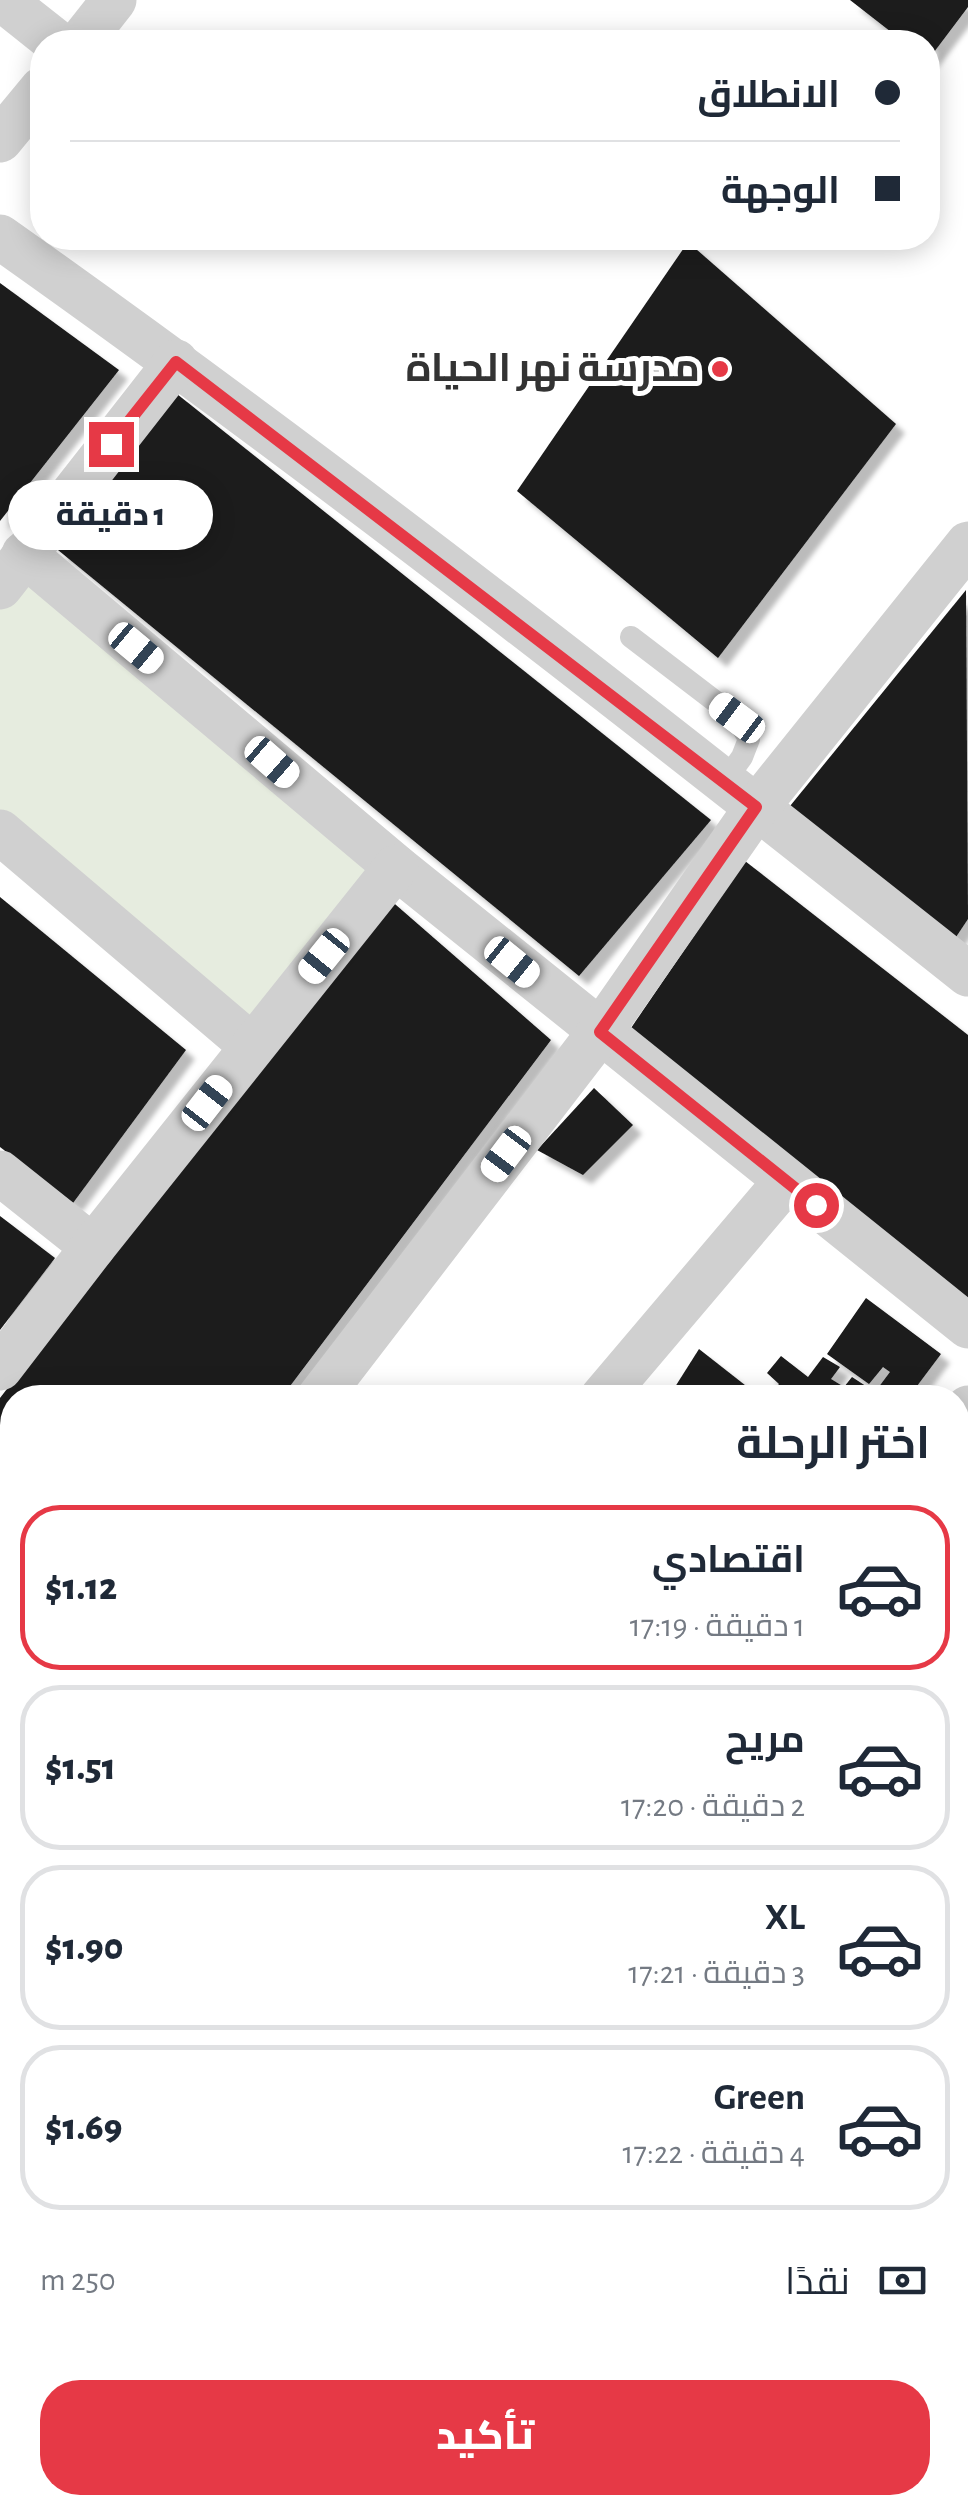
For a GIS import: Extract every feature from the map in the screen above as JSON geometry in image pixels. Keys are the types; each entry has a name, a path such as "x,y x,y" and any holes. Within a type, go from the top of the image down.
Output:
{"street":[{"path":"3,0 41,30"},
{"path":"90,30 114,0"},
{"path":"0,140 30,104"},
{"path":"0,238 176,362 968,972"},
{"path":"176,362 12,570 396,867 968,1326"},
{"path":"329,1385 600,1032 740,795 968,544"},
{"path":"0,832 252,1046"},
{"path":"0,1368 396,867"},
{"path":"0,1173 93,1246"},
{"path":"613,1385 786,1181"}],"lane":[{"path":"631,637 737,718 749,740 740,795"}],"shaded area":[{"path":"24,555 395,868 252,1045 0,831 0,585"}],"building":[{"path":"850,0 968,0 968,7 940,44 940,30 889,30"},
{"path":"683,250 697,250 896,424 718,658 517,491"},
{"path":"0,283 119,370 0,521"},
{"path":"177,394 711,820 579,976 58,550"},
{"path":"966,590 968,919 952,943 786,811"},
{"path":"745,861 968,1035 968,1301 631,1028"},
{"path":"0,897 186,1050 73,1203 0,1147"},
{"path":"388,898 551,1040 291,1385 10,1385"},
{"path":"594,1088 633,1125 583,1175 537,1150"},
{"path":"0,1216 55,1258 0,1330"},
{"path":"866,1298 941,1354 918,1385 880,1385 890,1372 883,1367 869,1384 827,1354"},
{"path":"699,1349 745,1385 676,1385"},
{"path":"781,1356 808,1377 823,1357 840,1367 831,1379 841,1385 778,1385 767,1373"},
{"path":"852,1377 864,1385 846,1385"}],"place":[{"name":"مدرسة نهر الحياة","path":"720,369"}],"route":[{"path":"111,444 176,362 756,807 600,1032 816,1205"}]}
